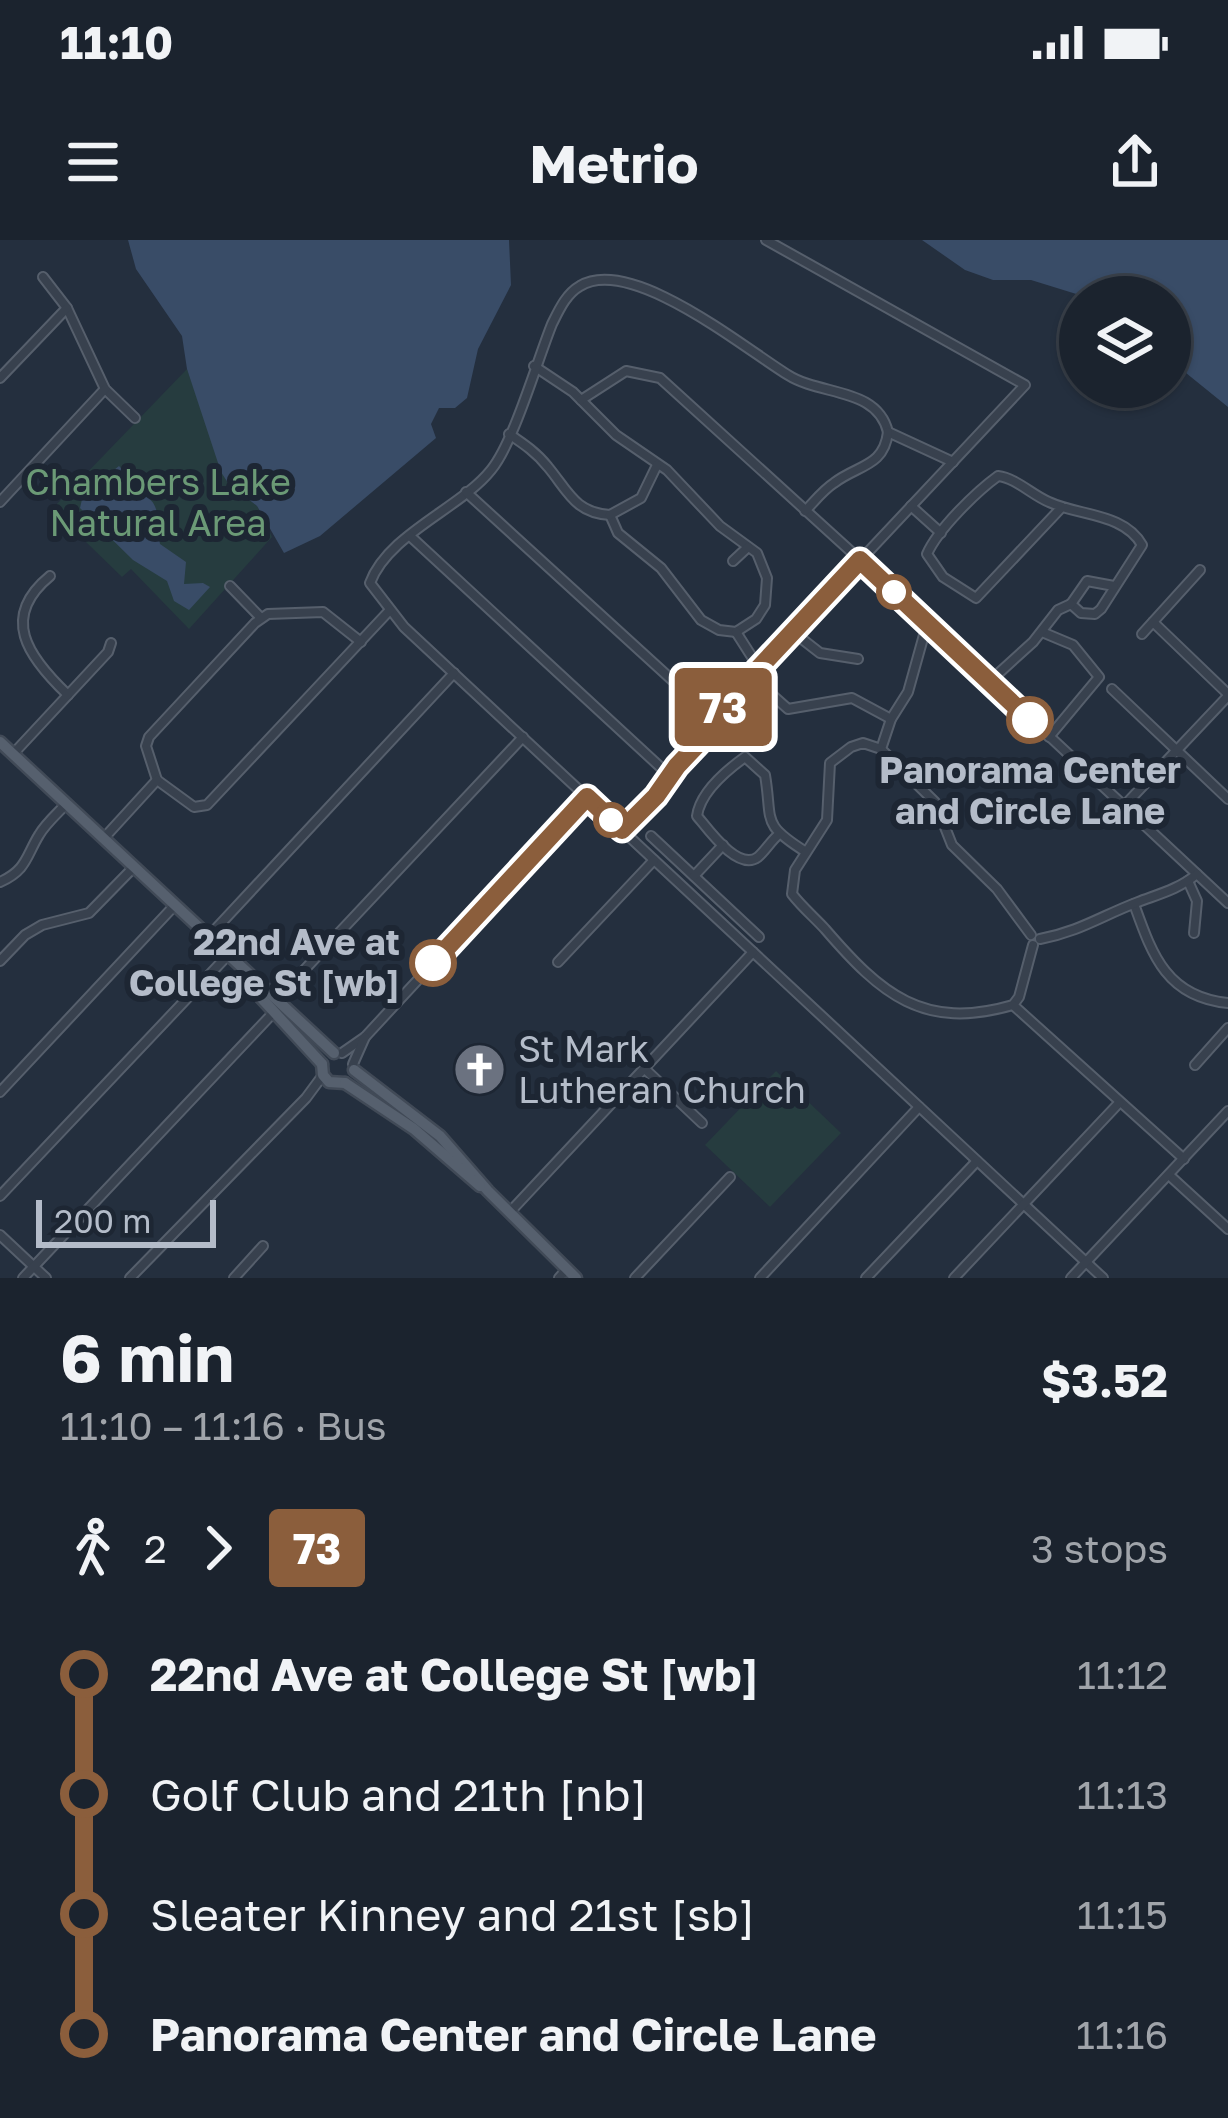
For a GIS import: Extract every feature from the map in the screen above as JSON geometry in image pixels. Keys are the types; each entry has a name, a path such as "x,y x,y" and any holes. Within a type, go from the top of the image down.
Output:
{"main road":[{"path":"0,742 210,935 247,974 253,989 338,1053 362,1080 440,1136 567,1275"},
{"path":"275,1006 331,1077 414,1129 467,1179 488,1191"},
{"path":"331,1077 338,1053"},
{"path":"331,1077 354,1067"}],"street":[{"path":"622,830 656,796 751,676 1025,385 766,240"},
{"path":"43,277 67,308 105,388 135,418"},
{"path":"805,511 836,481 882,454 888,432 884,418 867,401 793,378 682,307 608,279 583,284 572,292 534,366 490,472 410,536 370,578 390,610 454,673 1103,1278"},
{"path":"0,378 67,308"},
{"path":"534,366 581,400 748,548 764,566 767,593 760,614 736,632 718,630 701,620 671,579 619,533 610,514"},
{"path":"581,400 626,371 659,378 1227,900"},
{"path":"0,502 105,388"},
{"path":"888,432 953,462"},
{"path":"509,434 547,465 570,500 602,515 641,498 657,465"},
{"path":"1062,507 976,598 943,578 927,554 941,533 998,476 1009,477 1035,496 1106,518 1139,538 1142,545 1095,614 1081,613 1071,604"},
{"path":"466,493 717,722"},
{"path":"910,506 941,533"},
{"path":"410,536 670,776"},
{"path":"734,561 748,548"},
{"path":"1142,634 1200,571"},
{"path":"11,609 50,576"},
{"path":"989,682 1042,632 1058,610 1071,604 1087,581 1114,586"},
{"path":"230,586 261,618"},
{"path":"361,642 323,612 289,611 261,618 149,737 146,746 157,780 194,807 207,805 361,642 390,610"},
{"path":"1124,807 1228,694 1154,622"},
{"path":"881,748 908,692 927,624"},
{"path":"736,632 759,668"},
{"path":"793,632 820,653 858,659"},
{"path":"1042,632 1073,645 1098,673 1099,682 1048,737"},
{"path":"13,754 108,652 111,643"},
{"path":"15,645 68,695"},
{"path":"210,935 454,673"},
{"path":"751,676 788,709 852,698 891,719"},
{"path":"1112,689 1228,799"},
{"path":"23,1278 523,737"},
{"path":"863,743 881,748 935,802 952,845 997,889 1035,940 1012,1005 966,1015 945,1014 921,1010 886,992 792,894 795,870 827,820 830,763 851,746 863,743"},
{"path":"778,835 753,860 733,854 698,816 698,806 745,757 766,775 766,811 778,835 806,852"},
{"path":"104,838 157,780"},
{"path":"338,1053 364,1037 587,797"},
{"path":"0,882 31,856 40,832 67,803"},
{"path":"651,836 759,937"},
{"path":"694,876 723,845"},
{"path":"558,962 654,860"},
{"path":"0,961 32,930 88,913 135,866"},
{"path":"1035,940 1067,935 1198,874"},
{"path":"1188,881 1197,901 1194,933"},
{"path":"0,1092 176,904"},
{"path":"1134,904 1158,966 1187,991 1228,1003"},
{"path":"510,1211 753,952"},
{"path":"0,1196 229,954"},
{"path":"1012,1005 1184,1159"},
{"path":"1195,1065 1228,1028"},
{"path":"354,1067 364,1037"},
{"path":"646,1070 702,1123"},
{"path":"130,1278 331,1077"},
{"path":"954,1278 1119,1103"},
{"path":"760,1278 920,1107"},
{"path":"1071,1278 1228,1111"},
{"path":"866,1278 977,1162"},
{"path":"1169,1175 1228,1229"},
{"path":"635,1278 730,1177"},
{"path":"0,1235 46,1278"},
{"path":"234,1278 263,1246"}],"green space":[{"name":"Chambers Lake Natural Area","path":"187,369 228,483 257,506 272,537 189,629 131,569 122,577 52,509"},
{"path":"776,1071 841,1133 770,1207 705,1145"}],"water":[{"path":"128,240 509,240 511,285 478,349 467,398 455,408 439,408 431,424 436,438 320,536 284,553 257,506 221,472 187,369 182,336 136,269"},
{"path":"922,240 1228,240 1228,407 1191,377 1191,276 1059,276 1059,289 1031,280 993,280 965,270"},
{"path":"119,466 128,476 127,491 153,503 160,544 186,562 184,584 210,587 189,610 174,601 167,581 133,560 80,508 83,495"}],"bus line":[{"name":"73","path":"433,963 587,797 622,830 714,727 729,700 860,560 1030,720"}],"place":[{"name":"Panorama Center and Circle Lane","path":"1030,720"},
{"name":"22nd Ave at College St [wb]","path":"433,963"},
{"name":"St Mark Lutheran Church","path":"479,1070"}]}
